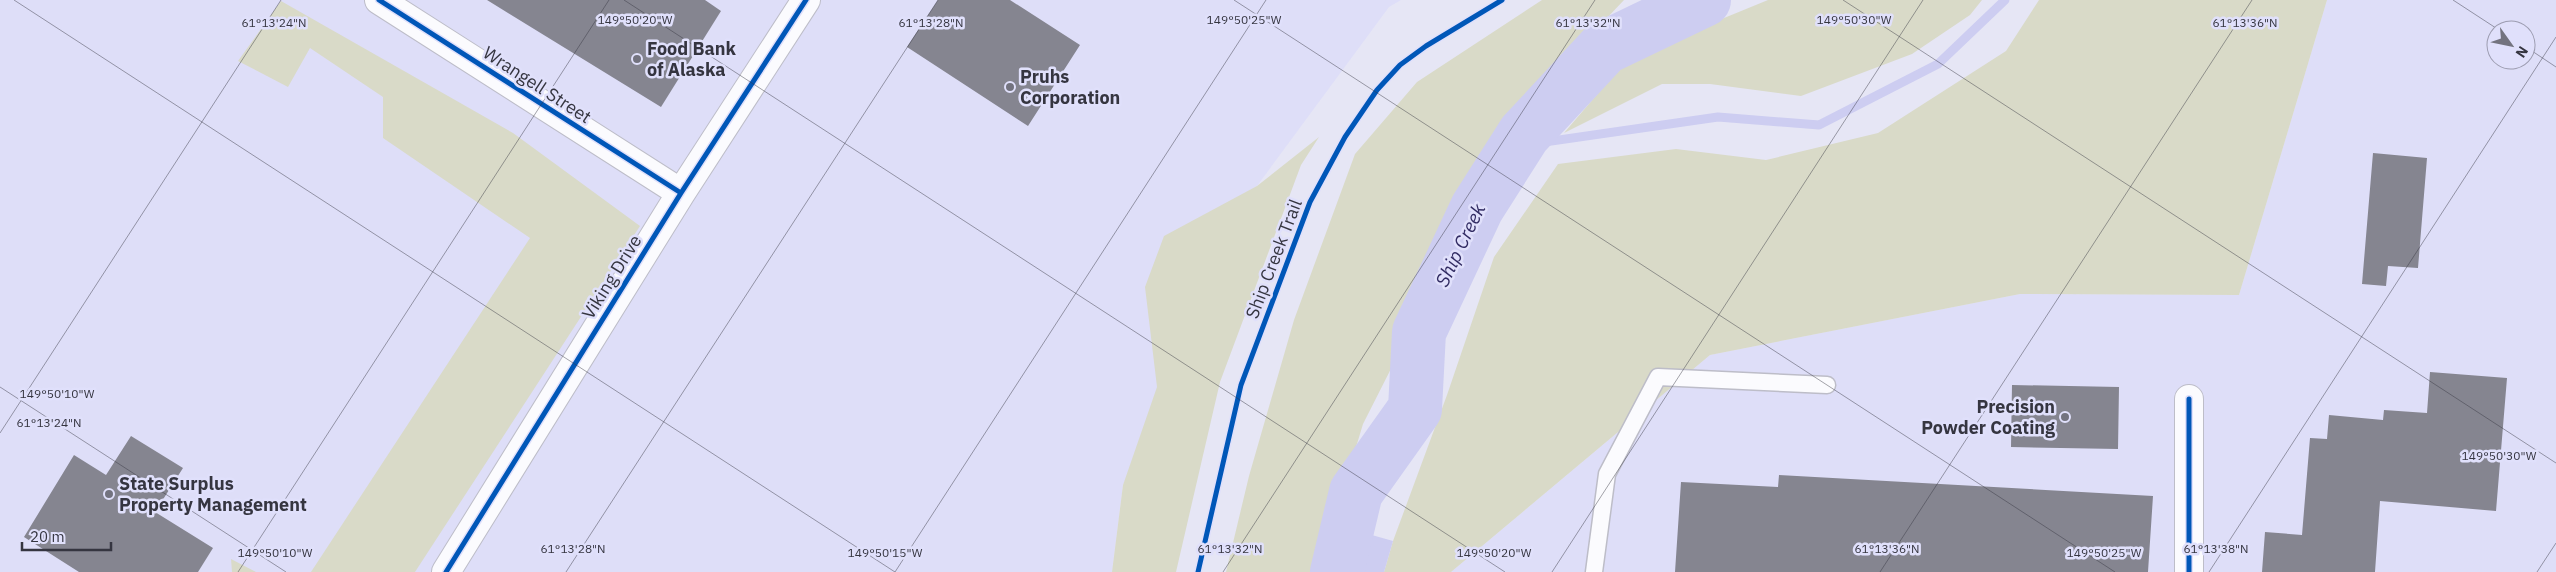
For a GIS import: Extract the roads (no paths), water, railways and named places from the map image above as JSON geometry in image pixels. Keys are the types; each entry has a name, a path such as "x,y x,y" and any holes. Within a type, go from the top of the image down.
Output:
{"street":[{"name":"Wrangell Street","path":"379,0 681,193"},
{"name":"Viking Drive","path":"446,572 681,193 806,0"},
{"path":"2189,399 2189,572"}],"lane":[{"path":"1594,572 1608,474 1658,377 1827,385"}],"waterway":[{"name":"Ship Creek","path":"1337,572 1356,492 1415,409 1419,332 1477,208 1524,134 1604,48 1704,0"},
{"path":"1517,146 1718,117 1819,125 1938,64 2005,0"}],"place":[{"name":"Food Bank of Alaska","path":"637,59"},
{"name":"Pruhs Corporation","path":"1010,87"},
{"name":"Precision Powder Coating","path":"2065,417"},
{"name":"State Surplus Property Management","path":"109,494"}]}
